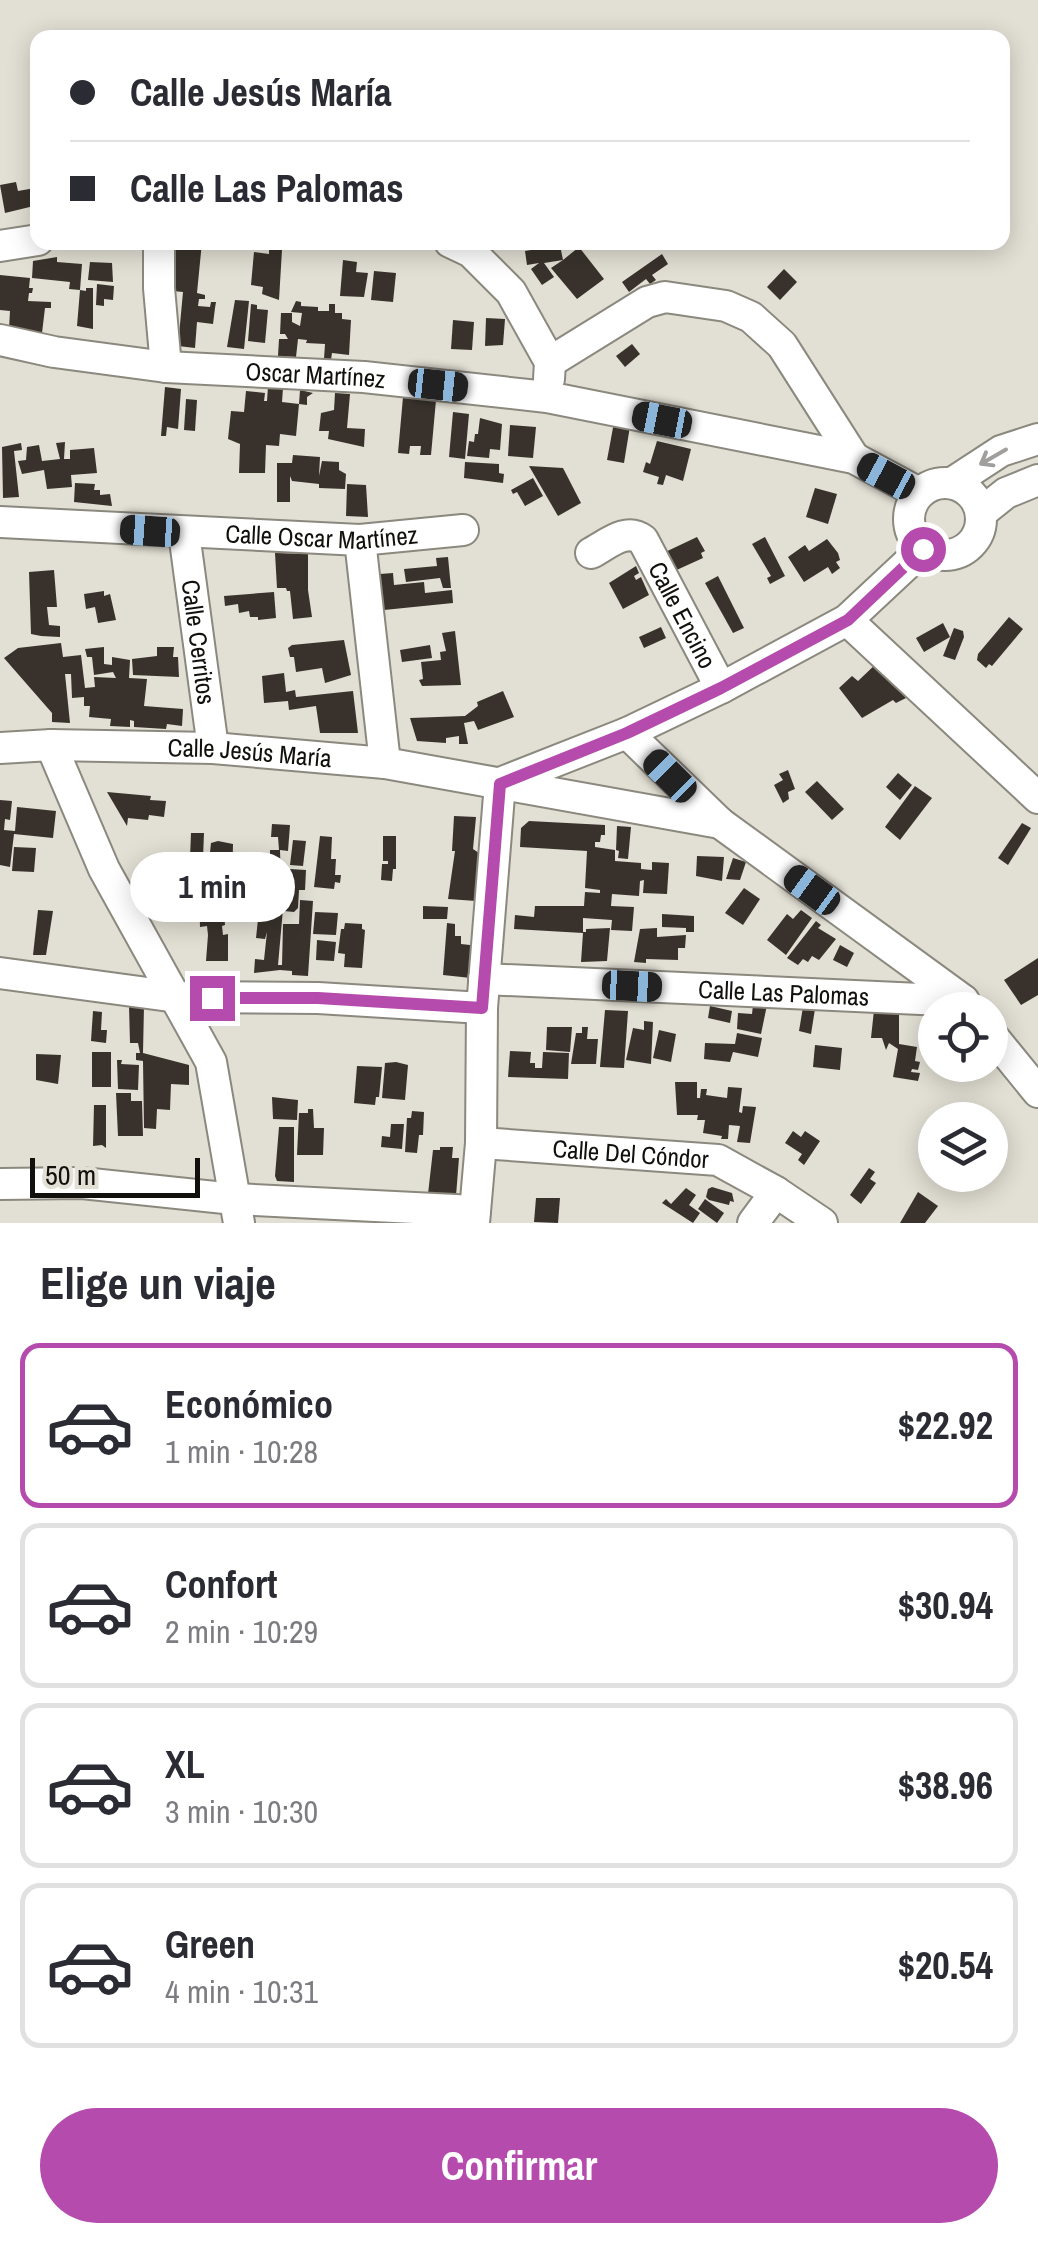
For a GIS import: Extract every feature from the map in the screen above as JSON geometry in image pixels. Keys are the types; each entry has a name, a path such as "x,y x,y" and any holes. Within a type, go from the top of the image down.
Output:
{"street":[{"path":"0,246 30,241"},
{"path":"159,250 158,288 166,366"},
{"path":"468,250 511,292 550,362 547,398"},
{"path":"550,362 647,302 664,297 726,306 751,317 782,345 854,458"},
{"name":"Oscar Martínez","path":"0,340 54,352 166,366 364,377 547,398 854,458 918,493"},
{"path":"952,483 971,493 981,513 978,534 964,550 944,556 923,549 908,522 918,493 934,484 952,483 1001,450 1038,440"},
{"path":"981,513 1006,492 1038,480"},
{"name":"Calle Oscar Martínez","path":"0,522 360,540 463,530"},
{"name":"Calle Cerritos","path":"184,534 213,748"},
{"name":"Calle Encino","path":"592,553 626,534 643,540 721,688"},
{"path":"360,540 386,763"},
{"path":"0,1184 82,1183 236,1211 475,1217 481,1143 483,994 500,784 627,733 848,620 923,549"},
{"path":"848,620 1038,798"},
{"path":"627,733 720,823 950,992"},
{"path":"51,745 104,869 211,1062 236,1211"},
{"name":"Calle Jesús María","path":"0,748 213,748 386,763 720,823"},
{"name":"Calle Las Palomas","path":"0,973 177,997 483,994 918,1004"},
{"path":"1008,1055 1038,1092"},
{"name":"Calle Del Cóndor","path":"481,1143 718,1160 822,1223"},
{"path":"753,1223 776,1192"}],"building":[{"path":"16,182 18,191 30,189 30,207 5,213 0,185"},
{"path":"167,250 201,250 197,293 205,295 205,299 199,299 198,306 210,307 211,302 216,302 213,324 197,322 195,348 178,346 183,292 163,290"},
{"path":"269,250 282,250 279,300 262,294 263,287 251,285 254,252 269,254"},
{"path":"561,250 563,260 544,263 554,277 542,285 531,269 539,263 527,265 525,251"},
{"path":"575,250 581,250 604,279 577,299 551,268"},
{"path":"662,254 668,264 652,275 656,280 650,284 646,279 629,292 622,282"},
{"path":"57,257 57,262 82,264 80,290 69,289 70,282 32,278 33,261"},
{"path":"343,260 357,262 356,272 368,273 364,297 340,296"},
{"path":"90,262 112,263 113,282 88,280"},
{"path":"784,269 797,282 780,300 767,287"},
{"path":"374,271 396,273 393,302 371,300"},
{"path":"0,275 30,278 29,288 33,288 28,301 51,302 51,308 45,308 42,333 9,329 10,311 0,310"},
{"path":"97,284 114,286 113,300 104,299 104,306 96,305"},
{"path":"93,288 93,329 77,326 80,290"},
{"path":"235,300 249,301 244,349 227,347"},
{"path":"296,301 301,306 318,307 318,311 329,311 329,304 335,304 335,313 351,320 349,355 332,353 331,360 324,359 325,344 298,339 296,357 278,356 279,339 288,339 280,334 281,313 292,313 292,322 300,326 302,313 291,312"},
{"path":"251,304 268,310 265,343 248,341"},
{"path":"486,318 505,319 503,345 485,346"},
{"path":"453,320 474,322 472,350 451,349"},
{"path":"632,344 640,354 625,367 616,356"},
{"path":"165,387 181,389 178,429 167,427 166,436 161,436"},
{"path":"268,387 283,388 282,402 299,404 296,436 280,434 279,446 266,445 265,473 239,473 240,444 228,439 231,411 244,412 246,391 265,393 267,401"},
{"path":"300,390 313,393 307,397 307,405 299,404"},
{"path":"335,393 350,394 347,428 365,429 364,447 328,439 329,431 319,431 321,413 334,410"},
{"path":"403,397 436,400 431,455 420,455 421,446 410,446 409,454 398,453"},
{"path":"186,399 197,400 195,431 184,430"},
{"path":"453,412 469,414 465,459 449,457"},
{"path":"615,417 631,420 624,463 607,460"},
{"path":"480,418 502,424 500,450 490,449 489,458 467,456 469,441 474,442 478,434"},
{"path":"510,425 536,427 533,458 508,456"},
{"path":"657,441 691,449 683,481 666,475 663,485 657,484 659,477 643,472 646,462 650,464"},
{"path":"65,442 64,459 70,459 70,450 94,448 97,473 71,475 72,487 47,489 44,470 22,474 18,461 26,460 27,447 39,445 42,461 60,459 56,443"},
{"path":"21,443 22,450 14,451 19,497 3,498 2,447"},
{"path":"293,455 320,457 319,476 322,461 339,462 339,470 346,474 345,489 319,488 319,484 292,481 290,476 290,502 277,502 277,463 292,463"},
{"path":"465,462 499,464 503,483 464,478"},
{"path":"529,466 563,468 581,503 558,516"},
{"path":"533,478 543,496 525,506 517,492 513,494 511,490"},
{"path":"75,483 95,484 94,490 100,490 100,495 110,494 112,506 74,502"},
{"path":"347,484 366,485 368,517 346,516"},
{"path":"815,488 837,494 828,524 806,517"},
{"path":"697,537 705,551 701,553 703,558 670,573 659,555"},
{"path":"765,537 785,576 770,584 767,578 771,576 752,544"},
{"path":"827,539 838,553 840,560 836,562 840,568 832,574 828,567 804,582 788,557 805,545 809,551"},
{"path":"275,553 308,554 312,617 293,619 290,591 277,588"},
{"path":"448,557 451,588 443,588 440,578 406,582 404,569 437,566 436,558"},
{"path":"636,566 639,573 634,576 636,580 641,577 649,595 623,609 609,583"},
{"path":"54,570 57,607 47,607 49,625 60,626 60,637 31,634 29,572"},
{"path":"393,573 394,585 424,582 425,593 452,590 453,603 384,610 380,574"},
{"path":"718,576 744,628 733,633 705,583"},
{"path":"104,591 104,596 110,594 116,620 98,623 95,607 86,609 84,594"},
{"path":"274,592 276,618 258,620 250,617 249,611 239,613 238,604 225,606 224,596"},
{"path":"1009,617 1023,629 986,668 977,660 978,654"},
{"path":"943,623 950,637 924,652 916,638"},
{"path":"661,627 666,638 644,648 639,637"},
{"path":"954,628 963,631 964,637 955,660 943,656"},
{"path":"455,631 461,685 422,686 421,662 441,660 440,652 446,651 442,633"},
{"path":"344,640 351,675 325,683 322,668 296,672 288,648 292,645"},
{"path":"61,643 63,657 81,655 85,688 95,687 94,677 116,678 113,672 94,675 92,657 87,657 85,649 104,647 104,664 112,665 112,657 130,660 129,678 147,679 144,706 183,709 182,726 134,727 130,720 130,727 110,726 111,719 89,717 90,706 84,706 84,697 72,698 71,674 65,674 70,723 52,722 52,713 4,658 18,648"},
{"path":"430,645 432,658 402,662 400,650"},
{"path":"157,647 174,647 179,677 133,675 132,659 157,656"},
{"path":"878,662 912,695 896,703 893,700 862,718 839,688 852,676 858,681"},
{"path":"284,673 286,692 295,690 296,697 353,691 358,733 320,733 316,706 289,710 288,701 264,703 262,676"},
{"path":"503,691 514,717 478,730 474,721 464,723 468,744 459,744 459,736 446,738 446,743 417,741 410,718 465,716 478,706 477,702"},
{"path":"788,770 795,789 788,792 789,799 783,803 774,785 783,780 779,774"},
{"path":"898,773 912,785 900,800 886,787"},
{"path":"817,781 844,809 832,820 805,792"},
{"path":"915,786 932,798 900,840 885,827"},
{"path":"107,792 166,801 164,817 128,818 127,826"},
{"path":"0,800 12,801 10,820 5,819 4,830 15,831 17,807 56,811 53,838 14,834 10,867 0,865"},
{"path":"454,816 476,817 476,901 448,899 455,851"},
{"path":"529,821 605,825 605,835 595,842 595,847 615,850 615,861 641,863 641,869 652,870 652,862 669,863 667,894 643,893 644,880 640,881 639,896 612,894 611,906 634,907 632,931 611,930 612,920 583,918 583,932 610,928 607,961 581,962 583,933 514,929 515,915 534,917 535,906 584,906 585,892 600,893 585,888 587,851 520,847 521,828"},
{"path":"1022,823 1031,828 1008,865 998,858"},
{"path":"272,824 290,825 288,851 280,850 281,884 260,882 262,858 270,858 270,850 279,850 278,837 271,837"},
{"path":"617,826 631,827 628,859 618,858"},
{"path":"191,833 204,833 203,858 190,858"},
{"path":"320,836 332,837 331,859 336,859 335,875 341,875 334,889 314,887"},
{"path":"383,836 396,836 392,881 381,880 382,864 388,864 383,861"},
{"path":"293,840 306,841 303,866 290,865"},
{"path":"211,843 233,844 232,883 207,881"},
{"path":"14,847 36,848 34,872 12,871"},
{"path":"697,856 724,857 722,881 696,876"},
{"path":"733,858 746,862 740,880 726,879"},
{"path":"190,862 206,862 205,882 190,880"},
{"path":"290,869 306,870 305,890 299,890 298,908 294,912 284,911"},
{"path":"205,886 222,886 222,926 223,935 228,934 228,961 206,961 208,935 207,926 200,927 199,893 205,892"},
{"path":"744,888 760,899 743,925 725,913"},
{"path":"300,900 313,901 308,976 280,970 254,973 255,959 264,960 267,932 265,939 256,938 258,919 270,920 271,907 283,909 278,965 282,965 283,924 299,924"},
{"path":"423,906 448,907 447,919 423,919"},
{"path":"38,910 53,911 46,955 33,955"},
{"path":"801,910 812,918 786,955 767,940 787,914 793,919"},
{"path":"315,912 338,913 336,935 313,934"},
{"path":"662,914 694,916 694,932 662,927"},
{"path":"816,921 821,925 818,928 836,939 819,960 812,956 798,965 787,958"},
{"path":"345,923 362,924 365,930 362,968 344,967 345,954 338,953"},
{"path":"447,923 455,924 455,936 461,936 461,944 470,945 471,978 443,975"},
{"path":"657,928 657,937 686,935 685,948 678,948 678,960 634,962 640,929"},
{"path":"317,940 336,942 334,961 316,960"},
{"path":"840,945 854,953 847,967 833,960"},
{"path":"1038,958 1038,995 1021,1005 1004,980"},
{"path":"753,1005 767,1005 761,1034 737,1029 738,1013 752,1014"},
{"path":"129,1006 144,1006 143,1053 189,1065 189,1085 171,1084 170,1110 157,1109 156,1129 144,1128 143,1061 136,1060 136,1053 140,1053 138,1043 130,1043"},
{"path":"710,1006 732,1011 730,1023 708,1018"},
{"path":"803,1007 815,1009 811,1034 799,1031"},
{"path":"605,1010 628,1011 624,1068 600,1067"},
{"path":"874,1010 899,1012 899,1044 917,1047 918,1070 911,1072 918,1073 918,1081 893,1077 898,1049 889,1043 886,1050 882,1038 871,1038"},
{"path":"93,1011 102,1012 101,1030 107,1030 106,1043 91,1041"},
{"path":"644,1021 653,1022 651,1064 626,1060 633,1028 644,1030"},
{"path":"547,1027 572,1027 570,1052 546,1050"},
{"path":"582,1027 588,1027 587,1039 598,1039 596,1064 571,1064 576,1033 582,1033"},
{"path":"659,1030 676,1034 671,1062 653,1058"},
{"path":"737,1033 762,1038 758,1057 733,1052 730,1062 704,1059 705,1043 735,1044"},
{"path":"815,1045 842,1048 840,1070 813,1067"},
{"path":"510,1051 531,1052 530,1063 535,1063 535,1068 542,1068 543,1052 569,1053 568,1079 508,1077"},
{"path":"92,1052 111,1052 111,1087 92,1087"},
{"path":"36,1054 61,1055 58,1084 36,1080"},
{"path":"117,1060 122,1060 121,1064 139,1065 138,1090 118,1089"},
{"path":"385,1063 408,1065 405,1100 382,1098"},
{"path":"357,1066 382,1067 375,1105 354,1103"},
{"path":"675,1082 697,1082 697,1098 701,1089 707,1089 706,1095 727,1098 728,1087 742,1088 739,1112 742,1113 743,1106 756,1107 750,1143 737,1142 740,1126 729,1125 728,1139 721,1139 722,1136 703,1133 705,1120 697,1120 698,1115 677,1115"},
{"path":"116,1093 131,1093 131,1101 142,1101 143,1136 118,1136"},
{"path":"272,1097 298,1100 297,1120 273,1119"},
{"path":"94,1105 106,1105 106,1148 93,1146"},
{"path":"308,1109 313,1109 314,1128 324,1128 323,1155 297,1155 299,1113 308,1113"},
{"path":"412,1111 424,1112 417,1153 405,1152 407,1118 411,1118"},
{"path":"391,1124 404,1124 402,1149 381,1147 382,1136 390,1137"},
{"path":"279,1127 294,1127 294,1182 277,1181 275,1176"},
{"path":"793,1131 801,1137 805,1131 820,1141 804,1165 798,1160 802,1154 785,1143"},
{"path":"453,1147 452,1158 459,1158 456,1196 428,1194 433,1150"},
{"path":"869,1168 875,1172 870,1179 876,1183 861,1204 850,1195"},
{"path":"712,1187 732,1193 734,1202 729,1205 709,1200 706,1197"},
{"path":"686,1188 696,1195 689,1205 700,1213 693,1223 662,1203 666,1199 671,1204"},
{"path":"918,1192 938,1206 925,1223 900,1223"},
{"path":"536,1198 560,1198 558,1223 534,1222"},
{"path":"705,1199 724,1213 717,1223 698,1209"}],"route":[{"path":"212,998 318,998 482,1008 500,784 627,733 848,620 923,549"}]}
